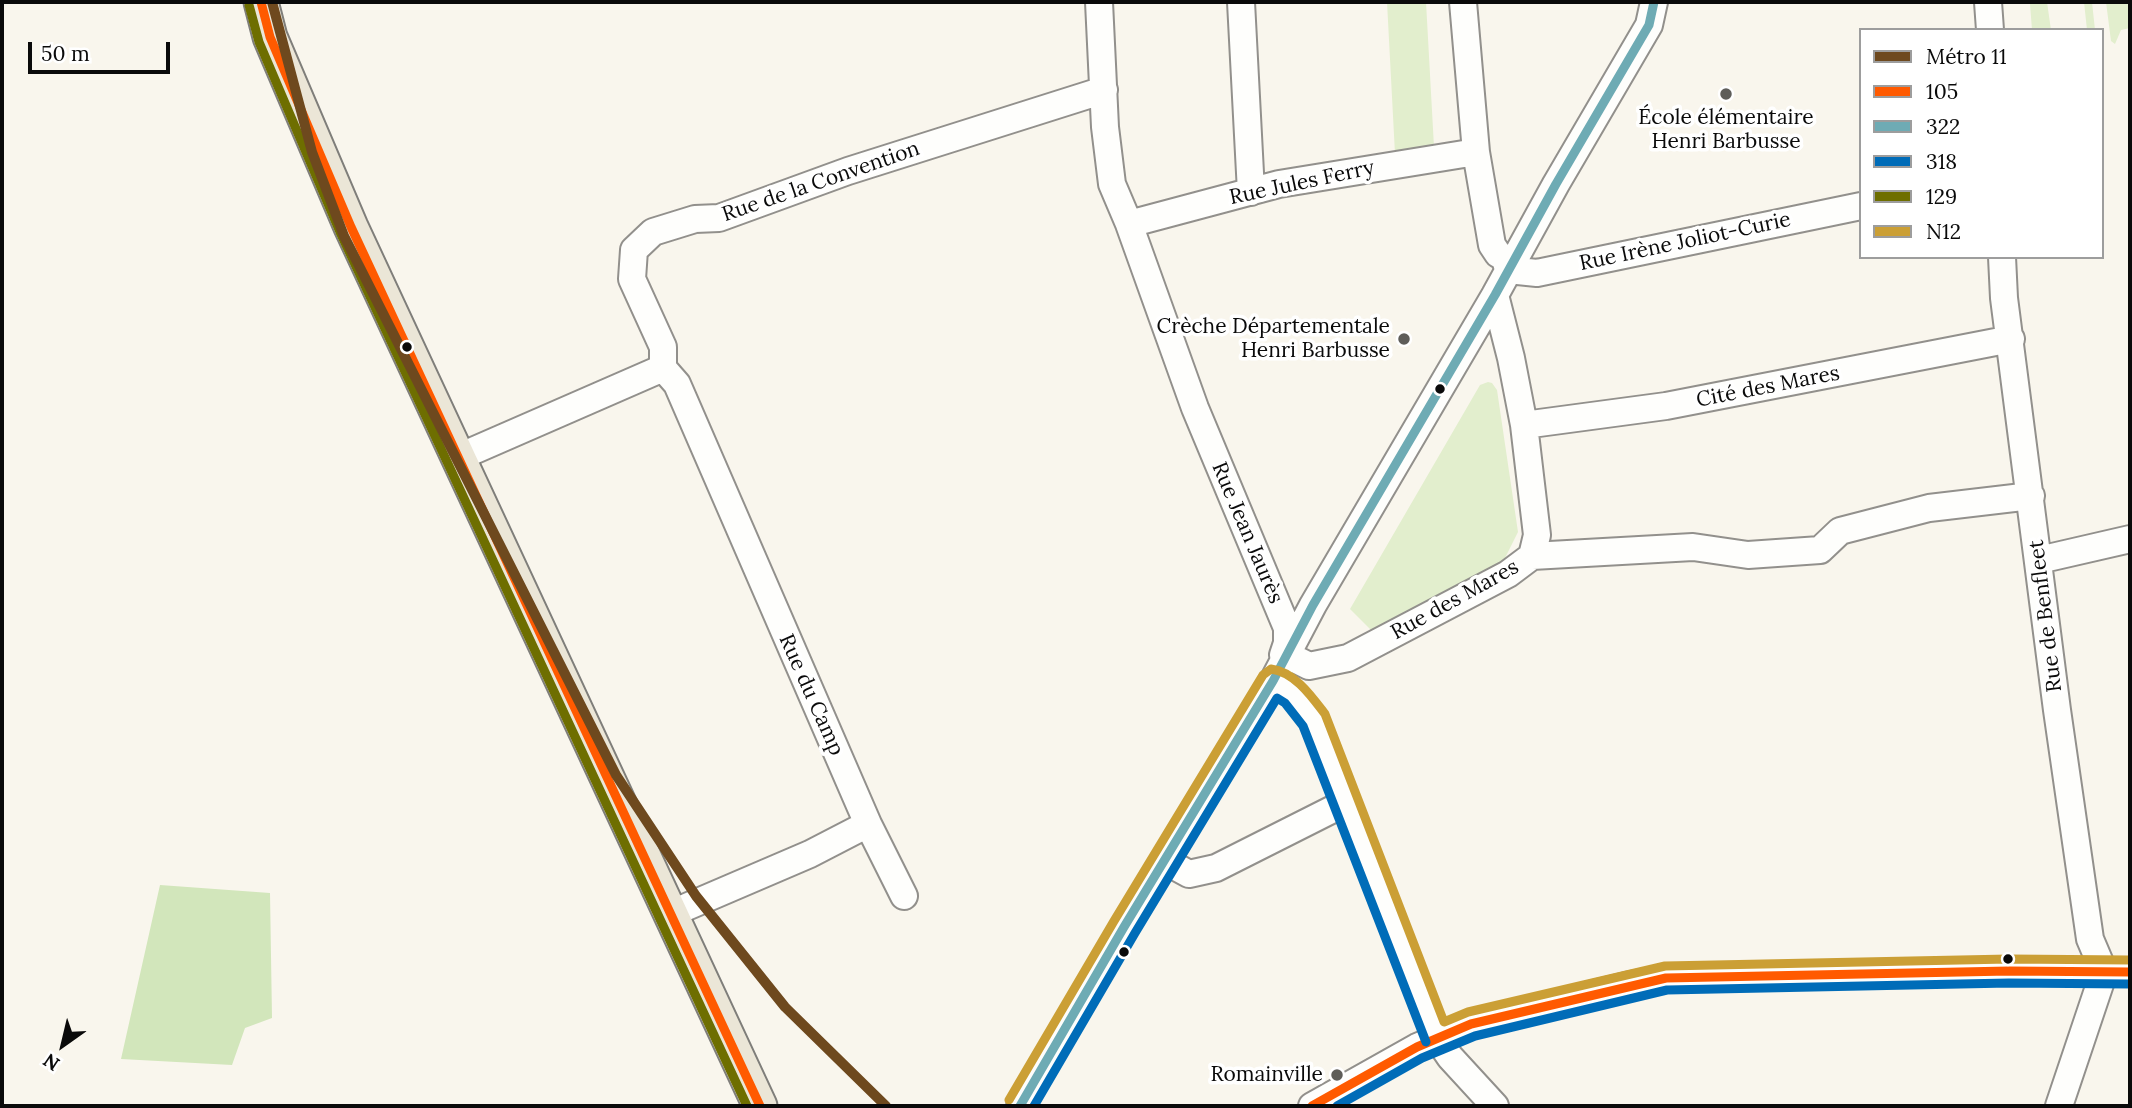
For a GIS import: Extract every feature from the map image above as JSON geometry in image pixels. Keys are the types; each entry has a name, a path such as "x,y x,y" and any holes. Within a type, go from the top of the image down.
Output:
{"main road":[{"path":"261,2 270,37 351,227 760,1106"}],"street":[{"name":"Rue Jean Jaurès","path":"1099,2 1105,127 1112,184 1195,408 1287,628 1281,685"},
{"path":"1241,2 1251,192"},
{"path":"1463,2 1476,152 1492,245 1498,254 1505,258 1508,270"},
{"path":"1020,1106 1165,861 1281,685 1287,655 1313,605 1649,25 1654,2"},
{"path":"1989,2 1990,28"},
{"name":"Rue de la Convention","path":"663,368 663,347 632,279 634,250 653,232 695,219 719,218 848,171 1104,90"},
{"name":"Rue Jules Ferry","path":"1129,224 1306,179 1476,152"},
{"name":"Rue Irène Joliot-Curie","path":"1508,270 1537,273 1859,206"},
{"name":"Rue de Benfleet","path":"2001,259 2057,710 2090,939 2104,972"},
{"name":"Rue des Mares","path":"1287,655 1309,666 1348,658 1508,575 1532,556 1537,535 1524,425 1495,295"},
{"name":"Cité des Mares","path":"1524,425 1666,406 2011,339"},
{"path":"459,457 663,368"},
{"name":"Rue du Camp","path":"663,368 677,384 868,824 904,896"},
{"path":"1532,556 1693,547 1748,555 1820,550 1840,531 1929,508 2031,496"},
{"path":"2039,560 2130,539"},
{"path":"1281,685 1314,720 1437,1038 1450,1057 1495,1106"},
{"path":"1165,861 1189,874 1216,868 1345,803"},
{"path":"670,914 810,854 868,824"},
{"path":"2059,1106 2104,972"},
{"path":"1312,1106 1437,1038 1471,1024 1666,978 2130,972"}],"green space":[{"path":"1387,2 1426,2 1434,147 1395,154"},
{"path":"2047,2 2051,28 2032,28 2030,4"},
{"path":"2084,2 2092,2 2095,28 2087,28"},
{"path":"2106,2 2130,2 2130,28 2121,30 2115,44 2111,41"},
{"path":"1488,382 1497,390 1518,532 1503,562 1372,631 1350,609 1480,385"},
{"path":"160,885 270,893 272,1018 245,1028 232,1065 121,1059"}],"metro line":[{"name":"11","path":"272,2 312,152 344,236 616,775 696,896 785,1007 886,1106"}],"transit line":[{"name":"105","path":"261,2 270,37 351,227 760,1106"},
{"name":"322","path":"1020,1106 1124,927 1273,681 1313,605 1495,295 1649,25 1654,2"},
{"name":"129","path":"249,5 259,42 340,232 747,1106"},
{"name":"N12","path":"1009,1100 1263,675 1271,669 1295,680 1325,714 1444,1022 1468,1012 1665,966 2009,959 2130,960"},
{"name":"318","path":"1034,1106 1277,698 1285,703 1303,726 1426,1042"},
{"name":"105","path":"1312,1106 1417,1047 1471,1024 1666,978 2009,971 2130,972"},
{"name":"318","path":"1337,1106 1422,1058 1475,1036 1667,990 2009,983 2130,984"}],"place":[{"name":"École élémentaire Henri Barbusse","path":"1726,94"},
{"name":"Crèche Départementale Henri Barbusse","path":"1404,339"},
{"name":"Romainville","path":"1337,1075"}]}
